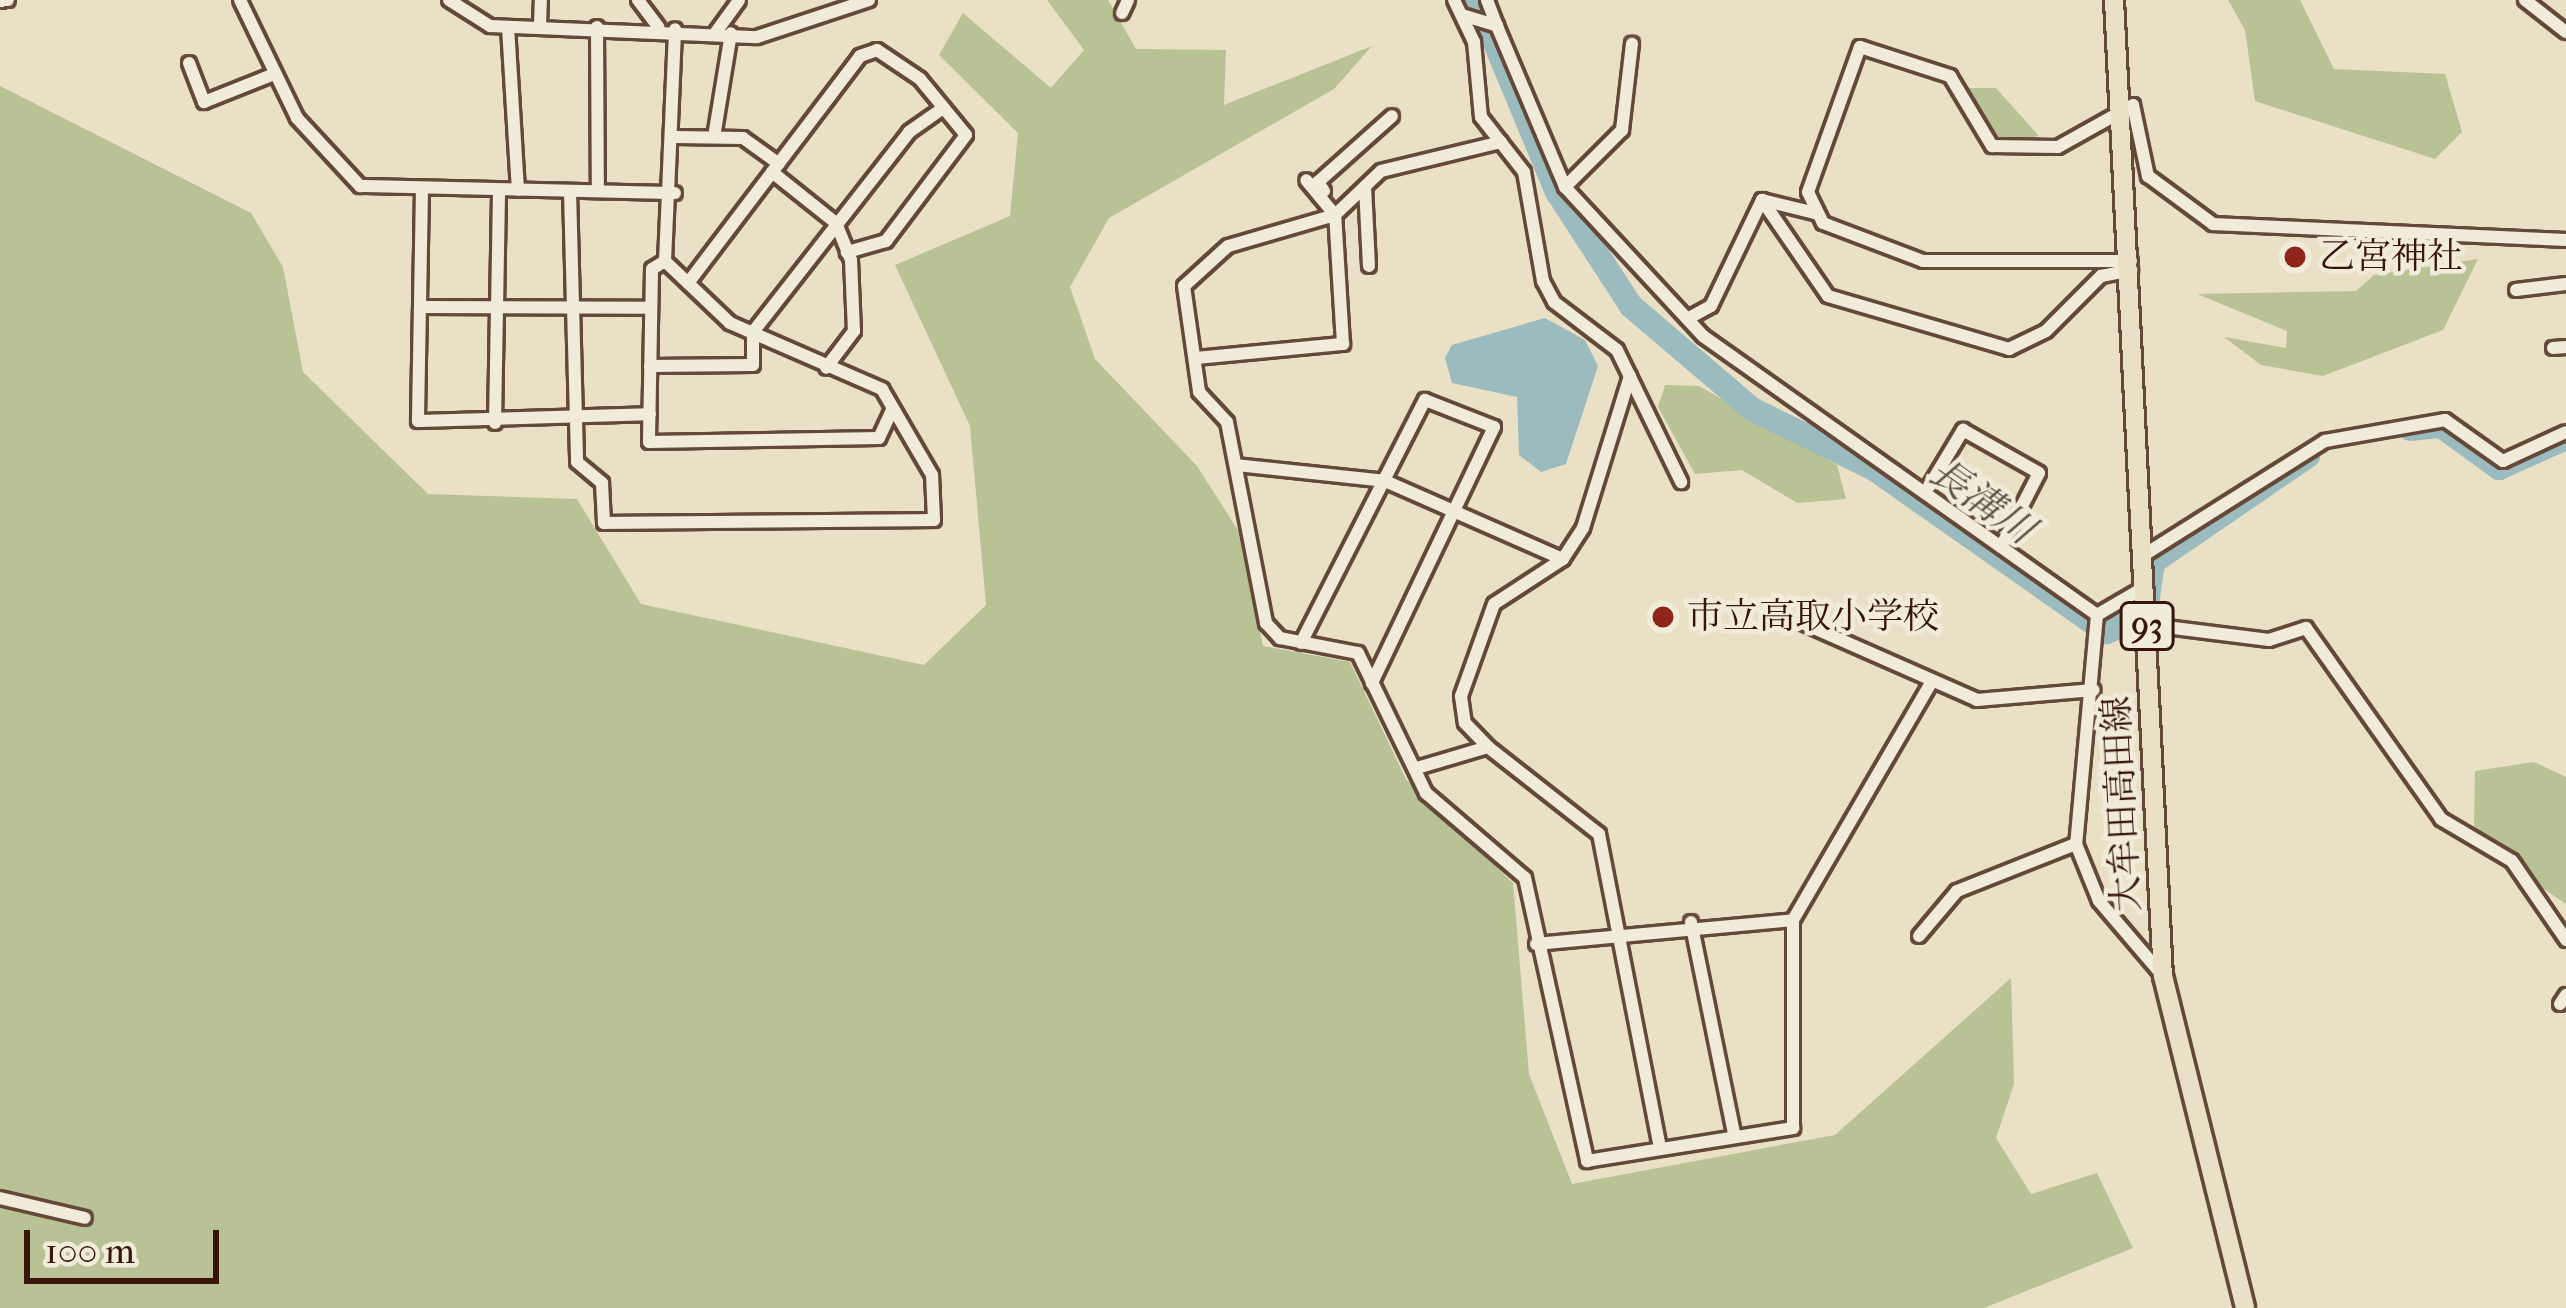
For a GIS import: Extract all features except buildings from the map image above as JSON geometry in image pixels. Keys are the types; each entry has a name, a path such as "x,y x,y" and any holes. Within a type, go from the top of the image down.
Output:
{"main road":[{"name":"大牟田高田線","path":"2114,0 2125,105 2163,976 2246,1308"}],"street":[{"path":"240,0 272,75 326,158 360,186 675,193"},
{"path":"449,0 508,28 659,28 757,37 869,0"},
{"path":"540,25 541,0"},
{"path":"638,0 659,28"},
{"path":"714,137 723,32 740,0"},
{"path":"1454,0 1462,16 1481,117 1524,172 1553,302 1609,339 1681,482"},
{"path":"1487,0 1564,187 1689,318 2097,615"},
{"path":"2525,0 2566,32"},
{"path":"1462,16 1497,26"},
{"path":"597,27 598,191"},
{"path":"508,28 518,190"},
{"path":"665,261 675,193 676,29"},
{"path":"1564,187 1622,130 1632,44"},
{"path":"1815,213 1817,152 1860,47 1950,76 1991,146 2058,147 2125,105 2148,176 2213,224 2566,240"},
{"path":"688,283 860,56 877,50 943,108 966,136 886,241 847,251"},
{"path":"189,62 204,102 272,75"},
{"path":"650,366 753,365 753,332 836,223 943,108"},
{"path":"1197,358 1342,344 1336,213 1318,182 1392,116"},
{"path":"675,137 742,138 836,223 847,251 854,331 826,368"},
{"path":"1501,142 1411,158 1365,187 1336,213 1228,246 1184,286 1199,392 1227,422 1266,623 1301,644 1358,653 1426,793 1525,878 1586,1161 1793,1128 1798,1111 1793,920 1929,686"},
{"path":"1306,180 1336,213"},
{"path":"1365,187 1369,266"},
{"path":"422,190 418,421 495,423 650,414"},
{"path":"495,423 499,190"},
{"path":"570,191 577,462 602,483 604,523 934,520 932,475 882,389 753,332 665,261"},
{"path":"1689,318 1711,306 1762,200"},
{"path":"1762,200 1815,213 1924,261 2132,266"},
{"path":"1762,200 1828,296 2009,349 2037,339 2101,276 2132,266"},
{"path":"665,261 652,269 649,442 879,438 892,410"},
{"path":"2516,290 2566,284"},
{"path":"420,307 650,308"},
{"path":"1630,376 1563,559 1494,604 1476,629 1461,695 1465,722 1488,747 1599,835 1660,1148"},
{"path":"1301,644 1425,400 1494,427 1372,683"},
{"path":"2144,555 2325,440 2445,420 2503,460 2566,433"},
{"path":"1925,493 1963,430 2039,473 2001,547"},
{"path":"1236,465 1384,481 1563,559"},
{"path":"2097,615 2145,597 2166,627 2269,640 2306,628 2440,819 2512,861 2566,940"},
{"path":"2097,615 2094,690 2076,844 2099,901 2163,976"},
{"path":"1798,622 1929,686 1977,700 2094,690"},
{"path":"1417,769 1488,747"},
{"path":"1919,935 1957,891 2076,844"},
{"path":"1536,944 1691,922 1793,920"},
{"path":"1691,922 1734,1134"},
{"path":"0,1198 85,1218"}],"green space":[{"path":"1047,0 1108,0 1136,49 1226,50 1224,105 1372,46 1334,89 1109,218 1070,287 1095,359 1197,466 1241,535 1263,646 1350,662 1406,779 1513,883 1529,1074 1572,1184 1835,1135 2011,978 2014,1084 1996,1138 2031,1194 2097,1173 2133,1248 1984,1308 0,1308 0,86 251,213 283,267 303,372 428,494 577,499 641,604 924,665 986,605 970,426 895,265 1010,216 1018,133 939,55 963,13 1051,88 1084,50"},
{"path":"2228,0 2300,0 2334,69 2445,74 2462,132 2435,159 2255,101 2245,30"},
{"path":"1966,88 1996,88 2039,136 2002,142"},
{"path":"2478,259 2443,330 2323,376 2261,365 2224,337 2286,348 2287,331 2197,294 2356,291 2374,275"},
{"path":"1665,385 1699,386 1837,465 1846,499 1797,503 1742,470 1695,474 1658,407"},
{"path":"2534,762 2566,777 2566,904 2489,852 2474,825 2475,771"}],"water":[{"path":"1545,318 1585,340 1598,366 1566,464 1541,472 1519,455 1517,397 1452,383 1445,358 1452,345"}],"waterway":[{"name":"長溝川","path":"1477,0 1557,192 1631,306 1752,409 1874,469 2106,632 2145,618 2153,562 2308,456"},
{"name":"長溝川","path":"2410,429 2441,426 2499,468 2566,438"}],"place":[{"name":"乙宮神社","path":"2295,257"},
{"name":"市立高取小学校","path":"1663,617"}]}
